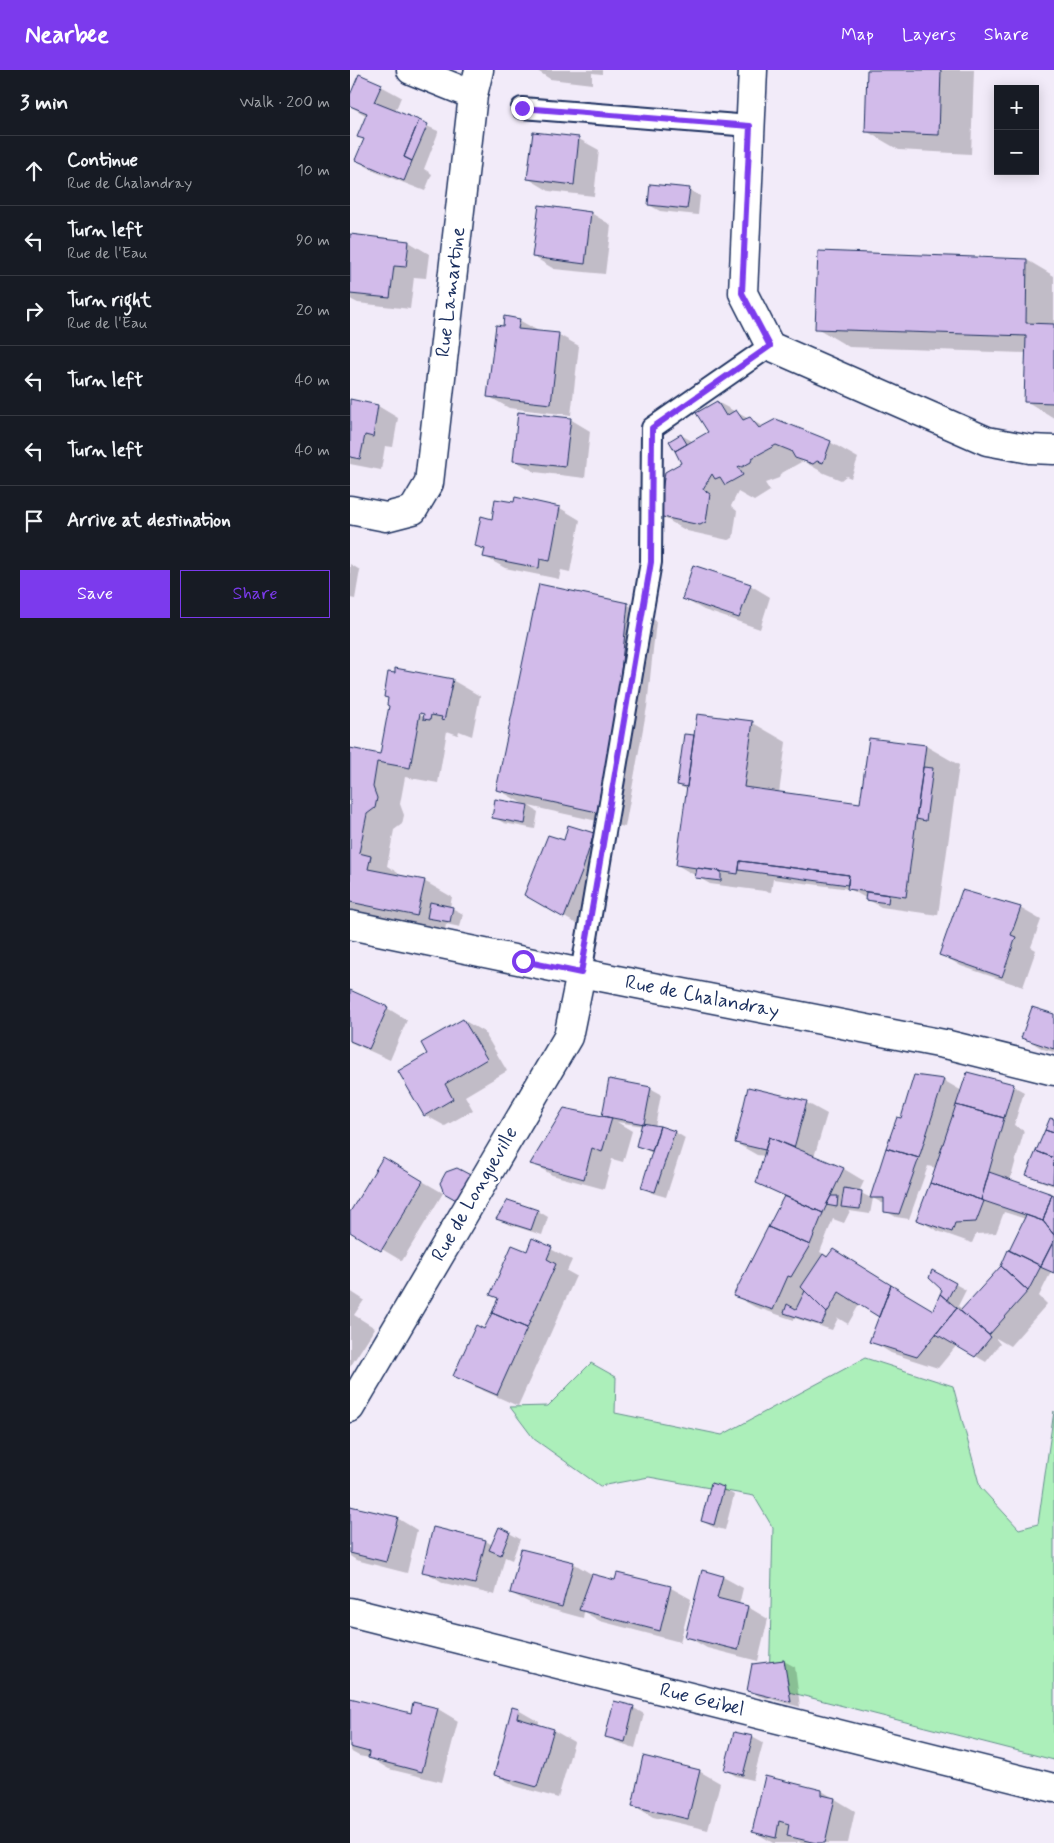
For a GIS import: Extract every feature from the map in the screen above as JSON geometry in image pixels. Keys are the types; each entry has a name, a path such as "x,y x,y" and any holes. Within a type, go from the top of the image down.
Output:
{"street":[{"path":"411,70 476,83"},
{"path":"753,70 742,293 770,346 987,441 1030,450 1054,450"},
{"name":"Rue Lamartine","path":"350,510 386,517 413,510 429,483 476,83"},
{"name":"Rue de Chalandray","path":"350,925 581,973 939,1043 1054,1071"},
{"name":"Rue de Longueville","path":"350,1408 568,1037 581,973"},
{"name":"Rue Geibel","path":"350,1612 1054,1788"}],"lane":[{"path":"522,108 750,126"},
{"path":"581,973 651,562 652,428 770,346"}],"green space":[{"path":"865,1358 953,1386 980,1487 1019,1529 1038,1524 1054,1411 1054,1760 769,1687 773,1528 754,1496 649,1477 600,1486 534,1439 510,1407 548,1406 591,1363 616,1377 615,1413 722,1435"}],"building":[{"path":"867,70 941,70 939,135 865,132"},
{"path":"359,74 382,84 374,102 419,120 404,157 412,161 404,181 355,160 364,139 357,137 367,113 350,106 350,95"},
{"path":"419,120 428,124 412,161 404,157"},
{"path":"533,132 579,137 574,185 527,179"},
{"path":"650,184 690,188 687,209 648,205"},
{"path":"539,205 591,212 585,264 532,257"},
{"path":"350,234 409,241 406,267 394,266 390,298 350,294"},
{"path":"818,251 1027,259 1026,323 1054,324 1054,403 1024,402 1026,336 815,329"},
{"path":"504,316 520,319 518,329 559,333 551,404 487,397 496,325 503,326"},
{"path":"350,399 378,405 373,437 365,435 360,459 350,457"},
{"path":"717,401 726,416 736,410 743,420 750,417 759,428 776,419 831,441 823,463 817,461 813,464 795,458 791,451 776,445 752,458 751,462 742,467 739,466 743,475 725,485 720,477 715,479 712,474 703,489 710,494 706,522 700,525 658,516 665,472 681,463 675,451 708,432 696,413"},
{"path":"518,412 571,418 565,467 513,461"},
{"path":"681,434 687,444 675,451 669,441"},
{"path":"515,497 560,507 550,561 540,559 539,568 483,557 485,549 475,546 481,516 492,519 495,499 514,502"},
{"path":"693,565 751,584 739,618 682,599"},
{"path":"539,584 628,603 619,691 597,812 496,790"},
{"path":"395,668 453,679 444,721 441,720 442,717 431,715 430,720 423,719 424,714 420,713 410,768 377,762 373,787 377,798 375,808 367,814 359,853 371,856 368,869 425,880 417,916 350,902 350,748 380,754 389,706 387,705 388,698 384,697 388,672 395,673"},
{"path":"697,714 753,721 744,787 860,803 869,738 926,745 906,897 847,889 849,875 740,861 738,874 676,865"},
{"path":"684,734 694,735 687,787 677,785"},
{"path":"923,767 933,768 926,821 916,819"},
{"path":"495,799 528,805 525,824 492,818"},
{"path":"568,825 594,833 582,872 564,918 524,895 548,835 564,840"},
{"path":"740,861 849,875 848,885 739,870"},
{"path":"697,868 721,871 721,881 695,878"},
{"path":"962,890 1021,907 1011,935 1016,937 1002,977 939,955"},
{"path":"866,892 889,895 888,903 865,900"},
{"path":"430,902 453,907 450,922 427,918"},
{"path":"350,990 388,1007 369,1049 350,1041"},
{"path":"1032,1007 1054,1014 1054,1049 1021,1038"},
{"path":"463,1019 487,1059 445,1084 453,1099 424,1116 398,1071 427,1054 421,1043"},
{"path":"967,1072 1014,1084 1004,1118 956,1105"},
{"path":"914,1075 944,1079 919,1158 886,1148 897,1117 901,1118"},
{"path":"609,1079 651,1087 644,1124 602,1116"},
{"path":"748,1087 807,1101 794,1148 769,1137 765,1150 735,1143"},
{"path":"956,1105 1004,1118 981,1200 930,1183"},
{"path":"564,1108 612,1118 602,1152 592,1148 584,1179 530,1164"},
{"path":"1050,1118 1054,1119 1054,1133 1045,1130"},
{"path":"642,1123 660,1126 652,1151 636,1146"},
{"path":"660,1126 675,1131 655,1192 641,1188"},
{"path":"1045,1130 1054,1133 1054,1158 1036,1151"},
{"path":"769,1137 844,1168 823,1213 756,1183"},
{"path":"886,1148 919,1158 899,1214 884,1212 884,1198 870,1198"},
{"path":"1036,1151 1054,1158 1053,1184 1026,1175"},
{"path":"383,1157 423,1181 381,1251 350,1232 350,1212"},
{"path":"457,1168 478,1179 465,1205 444,1193 440,1183 446,1172"},
{"path":"989,1172 1052,1194 1043,1221 981,1200"},
{"path":"930,1183 984,1201 976,1222 955,1223 952,1232 916,1220"},
{"path":"844,1188 862,1191 860,1209 841,1207"},
{"path":"1052,1194 1054,1195 1054,1235 1043,1221"},
{"path":"784,1196 823,1213 810,1245 768,1227"},
{"path":"831,1196 838,1196 837,1207 826,1205"},
{"path":"508,1200 538,1210 531,1230 496,1219"},
{"path":"1026,1215 1043,1221 1054,1235 1054,1240 1041,1266 1009,1250"},
{"path":"768,1227 810,1245 791,1277 788,1276 773,1310 733,1296"},
{"path":"532,1238 552,1247 547,1259 556,1264 527,1328 492,1313 498,1298 490,1295 512,1245 527,1251"},
{"path":"1054,1240 1054,1273 1040,1267"},
{"path":"833,1249 891,1285 879,1317 839,1292 827,1313 801,1287 823,1254 827,1257"},
{"path":"1008,1250 1041,1266 1028,1291 1001,1266"},
{"path":"1001,1266 1028,1291 989,1335 960,1311"},
{"path":"932,1270 956,1283 947,1300 940,1294 942,1290 929,1278"},
{"path":"891,1285 933,1310 940,1294 957,1308 917,1357 869,1342"},
{"path":"805,1291 827,1313 821,1325 784,1313 787,1304 796,1309"},
{"path":"957,1308 991,1337 975,1357 936,1334"},
{"path":"492,1313 527,1328 497,1395 453,1376 476,1325 484,1329"},
{"path":"711,1483 724,1487 714,1525 701,1521"},
{"path":"350,1506 398,1517 386,1562 350,1553"},
{"path":"433,1527 486,1540 475,1584 422,1572"},
{"path":"499,1527 510,1532 501,1555 489,1550"},
{"path":"521,1549 574,1562 562,1607 510,1593"},
{"path":"702,1570 723,1576 717,1598 748,1606 738,1650 685,1637"},
{"path":"617,1573 671,1586 660,1631 579,1610 592,1574 615,1580"},
{"path":"784,1660 791,1702 747,1691 752,1664"},
{"path":"350,1698 411,1713 413,1702 438,1708 422,1772 368,1758 369,1752 350,1747"},
{"path":"614,1701 634,1706 625,1742 605,1737"},
{"path":"512,1707 519,1709 517,1718 554,1729 537,1787 494,1775"},
{"path":"734,1732 753,1736 743,1775 724,1770"},
{"path":"643,1756 700,1770 688,1819 632,1806"},
{"path":"765,1776 822,1790 822,1795 835,1798 825,1843 816,1843 787,1836 789,1824 779,1821 776,1838 752,1832"}],"route":[{"path":"522,108 750,126 742,293 770,346 652,428 651,562 581,973 523,961"}]}
